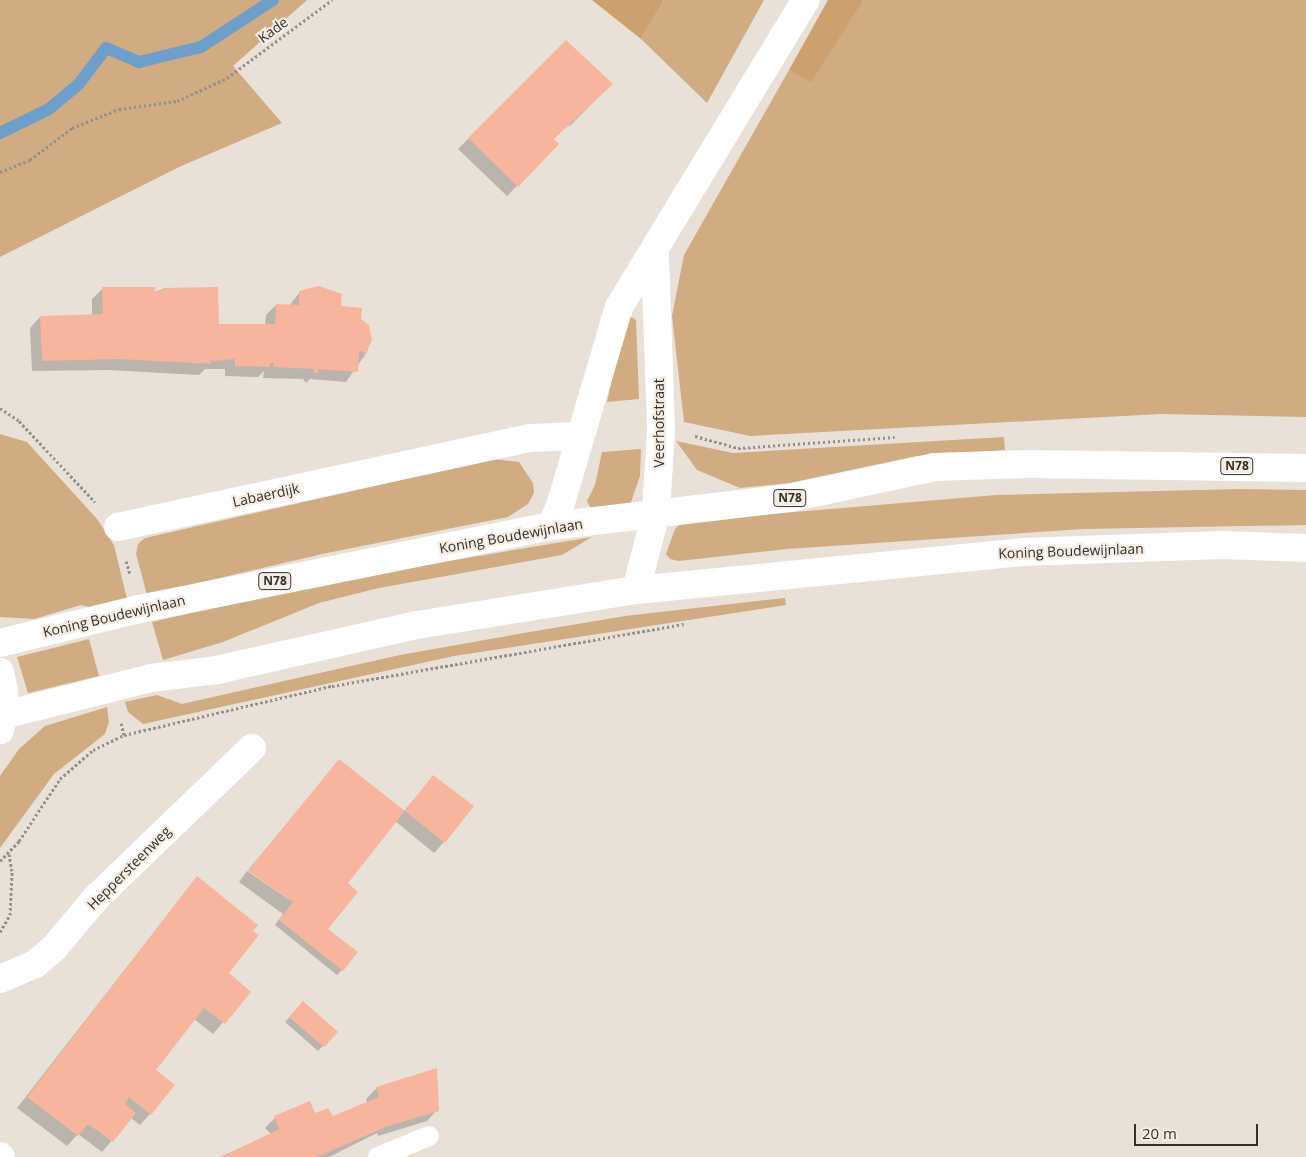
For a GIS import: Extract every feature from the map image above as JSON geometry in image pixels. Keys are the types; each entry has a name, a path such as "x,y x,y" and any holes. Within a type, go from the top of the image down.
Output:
{"main road":[{"path":"551,526 560,506 579,436 619,307 655,252 806,0"},
{"name":"Veerhofstraat","path":"636,590 656,513 661,428 655,252"},
{"name":"Labaerdijk","path":"118,527 531,438 579,436"},
{"name":"Koning Boudewijnlaan","path":"0,643 139,609 551,526 790,498 934,467 1037,464 1306,468"},
{"name":"Koning Boudewijnlaan","path":"2,723 151,678 217,670 417,625 636,590 1022,552 1222,545 1306,548"},
{"path":"0,672 4,691 2,723"},
{"name":"Heppersteenweg","path":"0,979 29,967 54,948 97,897 252,748"}],"lane":[{"path":"378,1157 429,1136"}],"path":[{"name":"Kade","path":"0,172 30,160 72,128 119,109 177,101 227,78 332,0"},
{"path":"0,408 19,421 118,527"},
{"path":"661,428 738,448 897,437"},
{"path":"0,861 9,854 60,779 94,750 124,735 332,686 693,622"},
{"path":"0,932 10,915 12,871 9,854"}],"shaded area":[{"path":"0,0 307,0 233,66 282,123 179,167 0,257"},
{"path":"592,0 664,0 641,39"},
{"path":"664,0 764,0 707,103 641,39"},
{"path":"828,0 864,0 811,82 789,70"},
{"path":"864,0 1306,0 1306,417 1160,414 750,436 684,422 672,316 684,255 789,70 811,81"},
{"path":"631,317 636,320 639,399 607,402 625,320"},
{"path":"0,434 27,442 97,519 114,545 127,599 93,608 81,605 34,619 0,617"},
{"path":"1004,437 1005,450 917,456 789,483 740,488 697,470 676,441 733,453"},
{"path":"641,449 640,476 630,505 591,509 587,501 595,485 602,452"},
{"path":"494,459 519,462 533,483 534,493 528,504 508,517 322,554 147,595 136,554 138,544 145,538"},
{"path":"1239,489 1306,490 1306,525 1083,529 787,549 679,561 670,559 666,554 675,529 681,523 701,520 996,495"},
{"path":"592,537 562,555 379,588 319,603 223,642 163,660 152,622 330,581"},
{"path":"785,598 786,605 454,656 143,724 128,712 125,702 157,695 182,704 400,655 518,634 625,616"},
{"path":"89,639 99,676 28,693 17,657"},
{"path":"107,707 109,722 105,734 54,774 0,848 0,776 19,749 45,726"}],"building":[{"path":"566,40 613,84 554,139 559,144 518,187 468,138"},
{"path":"319,286 342,294 341,306 362,308 361,319 369,325 372,340 364,358 364,352 359,351 358,372 318,369 318,373 314,373 314,369 273,367 274,363 270,363 270,367 235,366 235,359 214,361 211,359 211,364 119,359 42,361 40,316 103,314 102,287 155,287 155,291 163,291 163,288 218,287 219,324 275,324 276,304 299,305 299,291"},
{"path":"339,759 405,811 348,883 358,892 328,929 358,952 343,971 279,920 293,902 248,871"},
{"path":"433,775 474,806 445,843 405,811"},
{"path":"197,876 258,925 253,931 259,935 229,973 251,992 225,1024 204,1008 156,1070 175,1085 151,1115 129,1097 125,1104 136,1113 113,1142 88,1124 78,1136 27,1097"},
{"path":"303,1001 338,1032 324,1047 289,1017"},
{"path":"437,1068 439,1111 388,1126 317,1157 222,1157 279,1129 274,1116 310,1101 315,1113 328,1108 333,1116 379,1097 376,1087"}],"waterway":[{"path":"0,133 49,109 78,85 106,48 139,62 201,47 273,0"}]}
